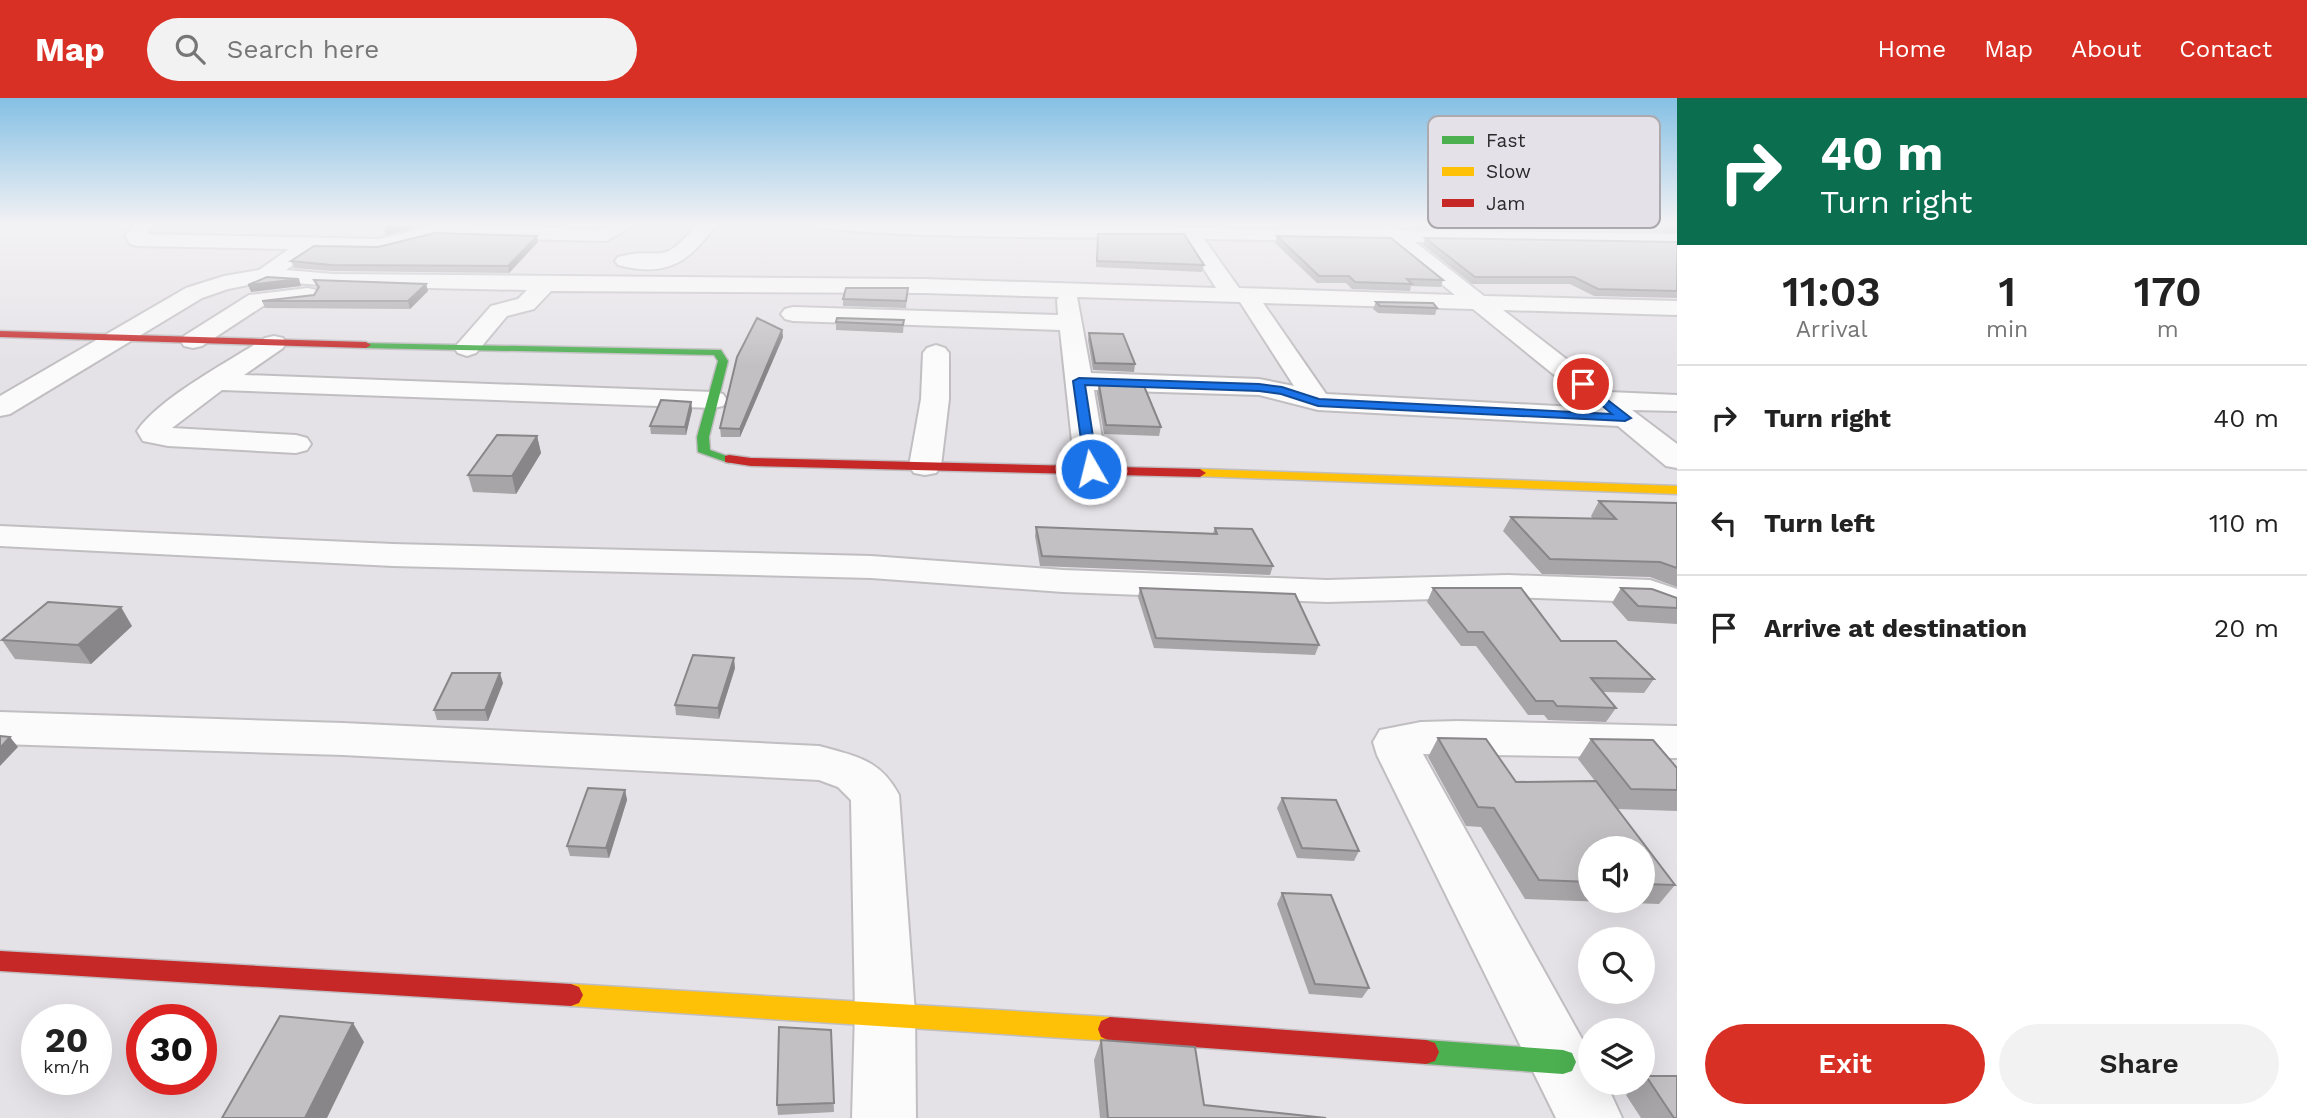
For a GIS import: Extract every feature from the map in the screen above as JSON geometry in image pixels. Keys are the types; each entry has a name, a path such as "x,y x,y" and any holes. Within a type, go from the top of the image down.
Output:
{"street":[{"path":"269,275 271,271"},
{"path":"919,271 924,286"},
{"path":"1220,271 1318,402"},
{"path":"1439,271 1677,459"},
{"path":"0,408 205,288 269,275 655,299"},
{"path":"193,341 250,303 273,297 539,291 924,286 1677,308"},
{"path":"467,348 499,311 526,304 539,291"},
{"path":"1066,291 1091,469"},
{"path":"793,314 1071,323"},
{"path":"0,334 467,348 717,352 723,360 703,437 704,452 719,458 751,463 1091,469 1677,491"},
{"path":"274,343 216,382 152,431 153,435 296,444"},
{"path":"925,466 935,399 936,354"},
{"path":"1079,381 1259,387 1318,402 1625,418"},
{"path":"216,382 713,400"},
{"path":"1603,400 1677,402"},
{"path":"0,536 393,555 871,568 1063,581 1327,591 1508,586 1637,590 1656,592 1677,603"},
{"path":"0,728 343,738 819,763 855,774 875,795 886,1013 884,1118"},
{"path":"1590,1118 1400,755 1396,742 1420,737 1458,737 1677,743"},
{"path":"0,961 886,1013 1563,1062"}],"building":[{"path":"1313,271 1431,271 1443,280 1407,279 1412,284 1355,282 1349,276 1319,276"},
{"path":"1467,271 1677,271 1677,291 1598,289 1574,277 1475,277"},
{"path":"267,277 299,279 248,285"},
{"path":"314,280 426,284 408,301 262,301 314,295 319,287"},
{"path":"846,288 908,288 906,301 843,299"},
{"path":"1376,302 1433,303 1437,308 1380,306"},
{"path":"757,318 782,330 740,429 720,428 737,357"},
{"path":"837,318 904,320 903,325 836,322"},
{"path":"1089,333 1123,334 1135,364 1095,363"},
{"path":"1099,385 1144,386 1161,427 1106,425"},
{"path":"661,400 691,402 685,427 650,426"},
{"path":"497,435 537,436 512,476 468,475"},
{"path":"1599,501 1677,503 1677,568 1660,562 1550,559 1511,517 1616,519"},
{"path":"1036,527 1217,534 1215,528 1252,529 1273,566 1042,556"},
{"path":"1140,588 1295,594 1319,645 1156,638"},
{"path":"1433,588 1521,588 1561,641 1616,641 1654,679 1591,678 1616,708 1557,706 1553,701 1536,701 1483,632 1468,632"},
{"path":"1621,588 1652,589 1677,598 1677,608 1638,606"},
{"path":"48,602 121,607 78,645 2,640"},
{"path":"693,655 734,658 718,708 675,705"},
{"path":"452,673 500,673 485,710 434,710"},
{"path":"0,736 10,737 0,748"},
{"path":"1438,738 1486,739 1516,782 1596,781 1638,836 1578,836 1578,882 1539,880 1494,808 1478,807"},
{"path":"1591,739 1653,740 1677,768 1677,790 1631,789"},
{"path":"588,788 625,790 606,848 567,846"},
{"path":"1282,798 1336,800 1359,851 1302,848"},
{"path":"1655,859 1675,885 1655,884"},
{"path":"1282,893 1331,895 1369,988 1315,984"},
{"path":"280,1016 353,1023 305,1118 222,1118"},
{"path":"779,1027 831,1030 834,1103 777,1105"},
{"path":"1101,1040 1195,1047 1204,1105 1326,1118 1108,1118"},
{"path":"1655,1076 1677,1076 1677,1118 1674,1118 1655,1090"}],"traffic: fast":[{"path":"366,345 717,352 723,361 703,437 704,452 729,459"},
{"path":"1426,1052 1563,1062"}],"traffic: slow":[{"path":"1200,473 1677,490"},
{"path":"571,995 1110,1029"}],"traffic: jam":[{"path":"0,334 366,345"},
{"path":"729,459 751,462 1200,473"},
{"path":"0,961 571,995"},
{"path":"1110,1029 1426,1052"}],"route":[{"path":"1091,469 1079,381 1259,387 1318,402 1625,418 1583,384"}]}
